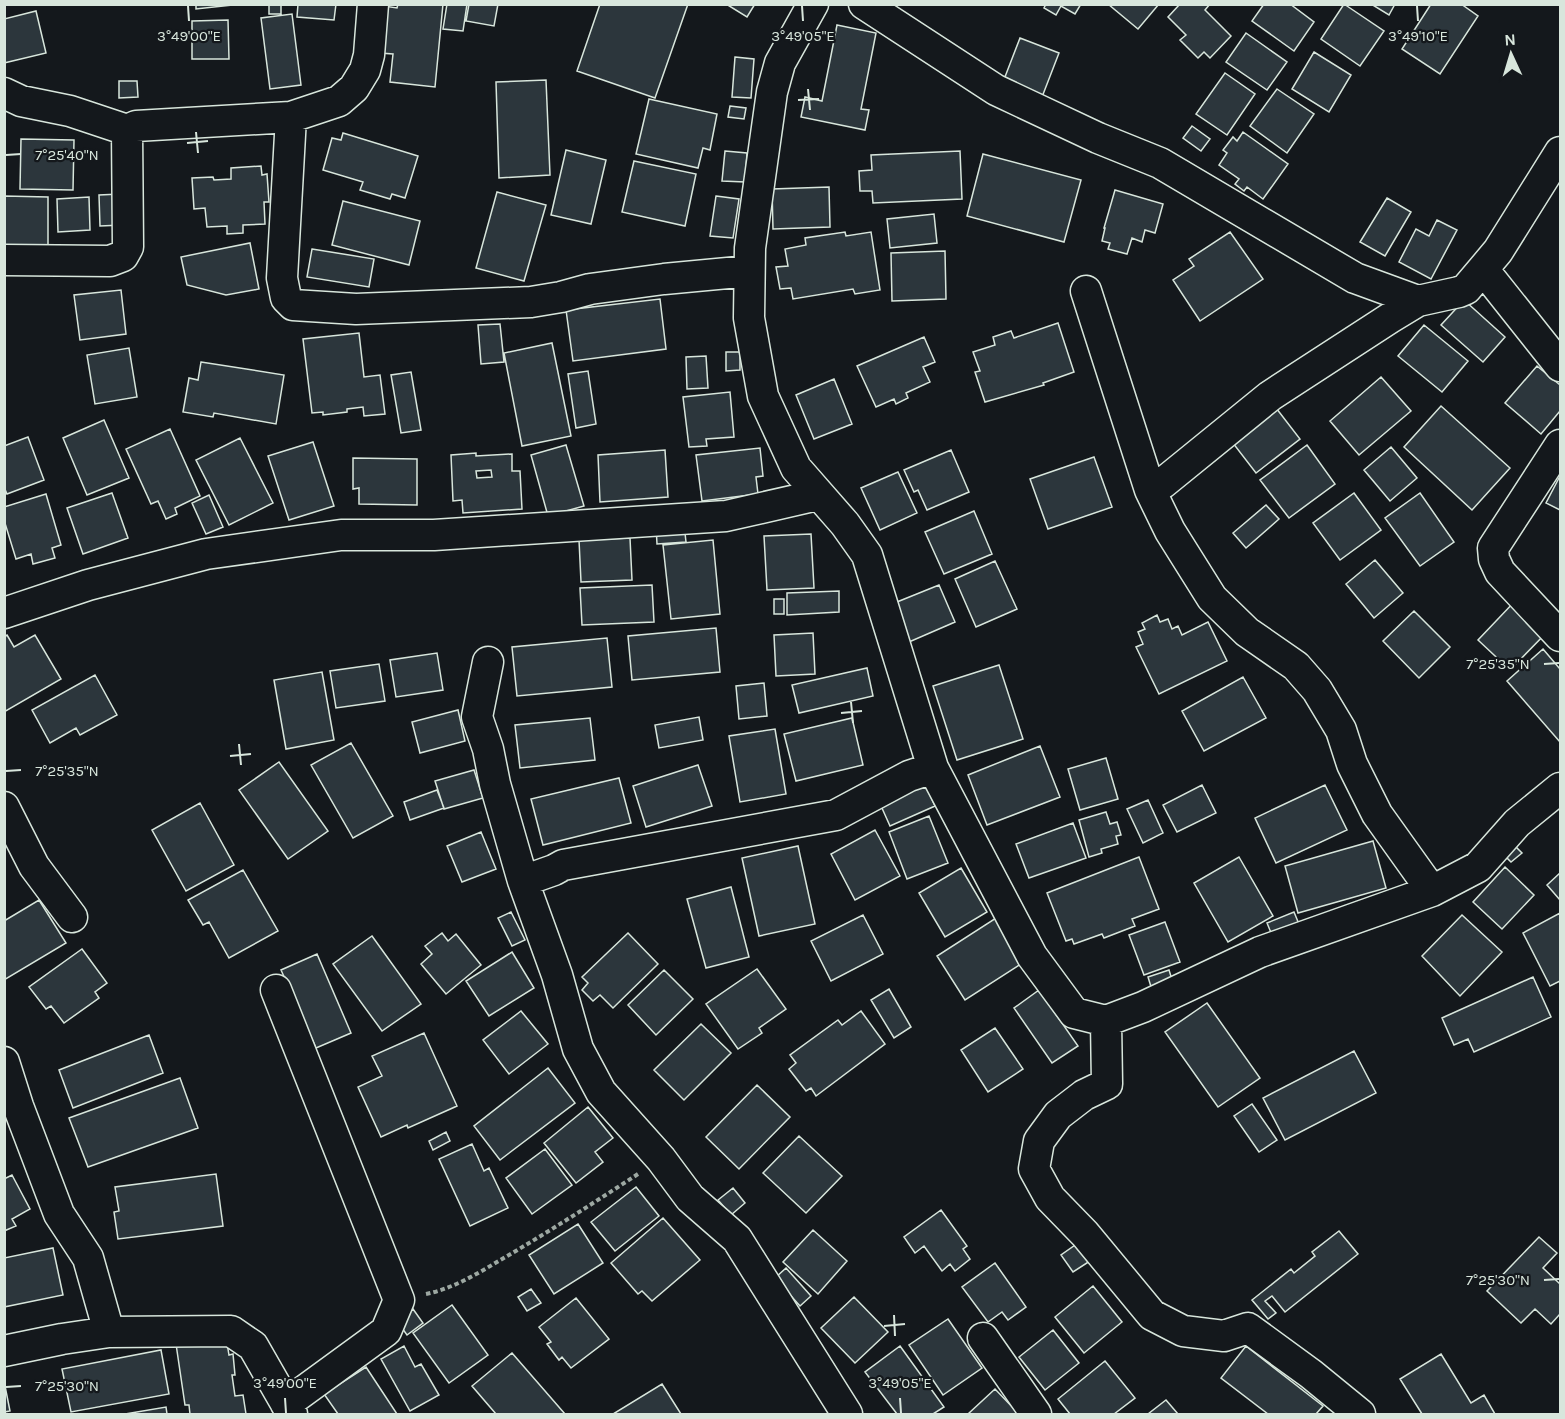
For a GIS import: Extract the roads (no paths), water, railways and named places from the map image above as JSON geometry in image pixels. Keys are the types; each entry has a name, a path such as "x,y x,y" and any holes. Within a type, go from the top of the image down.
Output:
{"street":[{"path":"4,93 21,101 70,111 127,130 136,126 291,117 339,101 354,88 365,70 369,56 373,4"},
{"path":"813,4 780,63 772,92 750,248 749,318 763,396 796,468 845,524 867,555 933,768 1032,956 1074,1013 1106,1021 1143,1008 1260,952 1432,891 1479,867 1517,823 1560,788"},
{"path":"864,4 996,90 1098,138 1160,163 1355,278 1418,301"},
{"path":"291,117 282,278 286,298 293,305 356,309 531,302 590,289 749,271"},
{"path":"4,260 110,261 123,256 128,247 127,130"},
{"path":"1150,490 1163,483 1270,396 1418,301 1466,289 1498,251 1560,152"},
{"path":"1483,269 1560,366"},
{"path":"1086,291 1150,490 1170,531 1212,598 1247,632 1296,666 1317,690 1341,730 1352,764 1377,814 1432,891"},
{"path":"1560,445 1492,548 1500,572 1560,636"},
{"path":"4,612 88,585 206,554 330,536 434,535 726,516 818,495"},
{"path":"488,662 477,717 524,881 557,975 578,1049 601,1092 661,1159 690,1198 737,1239 847,1414"},
{"path":"524,881 563,865 836,815 909,776 933,768"},
{"path":"4,807 34,866 72,917"},
{"path":"4,1352 62,1339 109,1332 231,1331 253,1346 289,1409 386,1331 399,1300 276,990"},
{"path":"1106,1021 1107,1084 1084,1095 1058,1115 1039,1141 1034,1168 1050,1198 1085,1234 1152,1315 1184,1331 1224,1336 1248,1328 1311,1374 1360,1414"},
{"path":"4,1062 18,1106 59,1214 88,1258 109,1332"},
{"path":"983,1338 1036,1414"}]}
